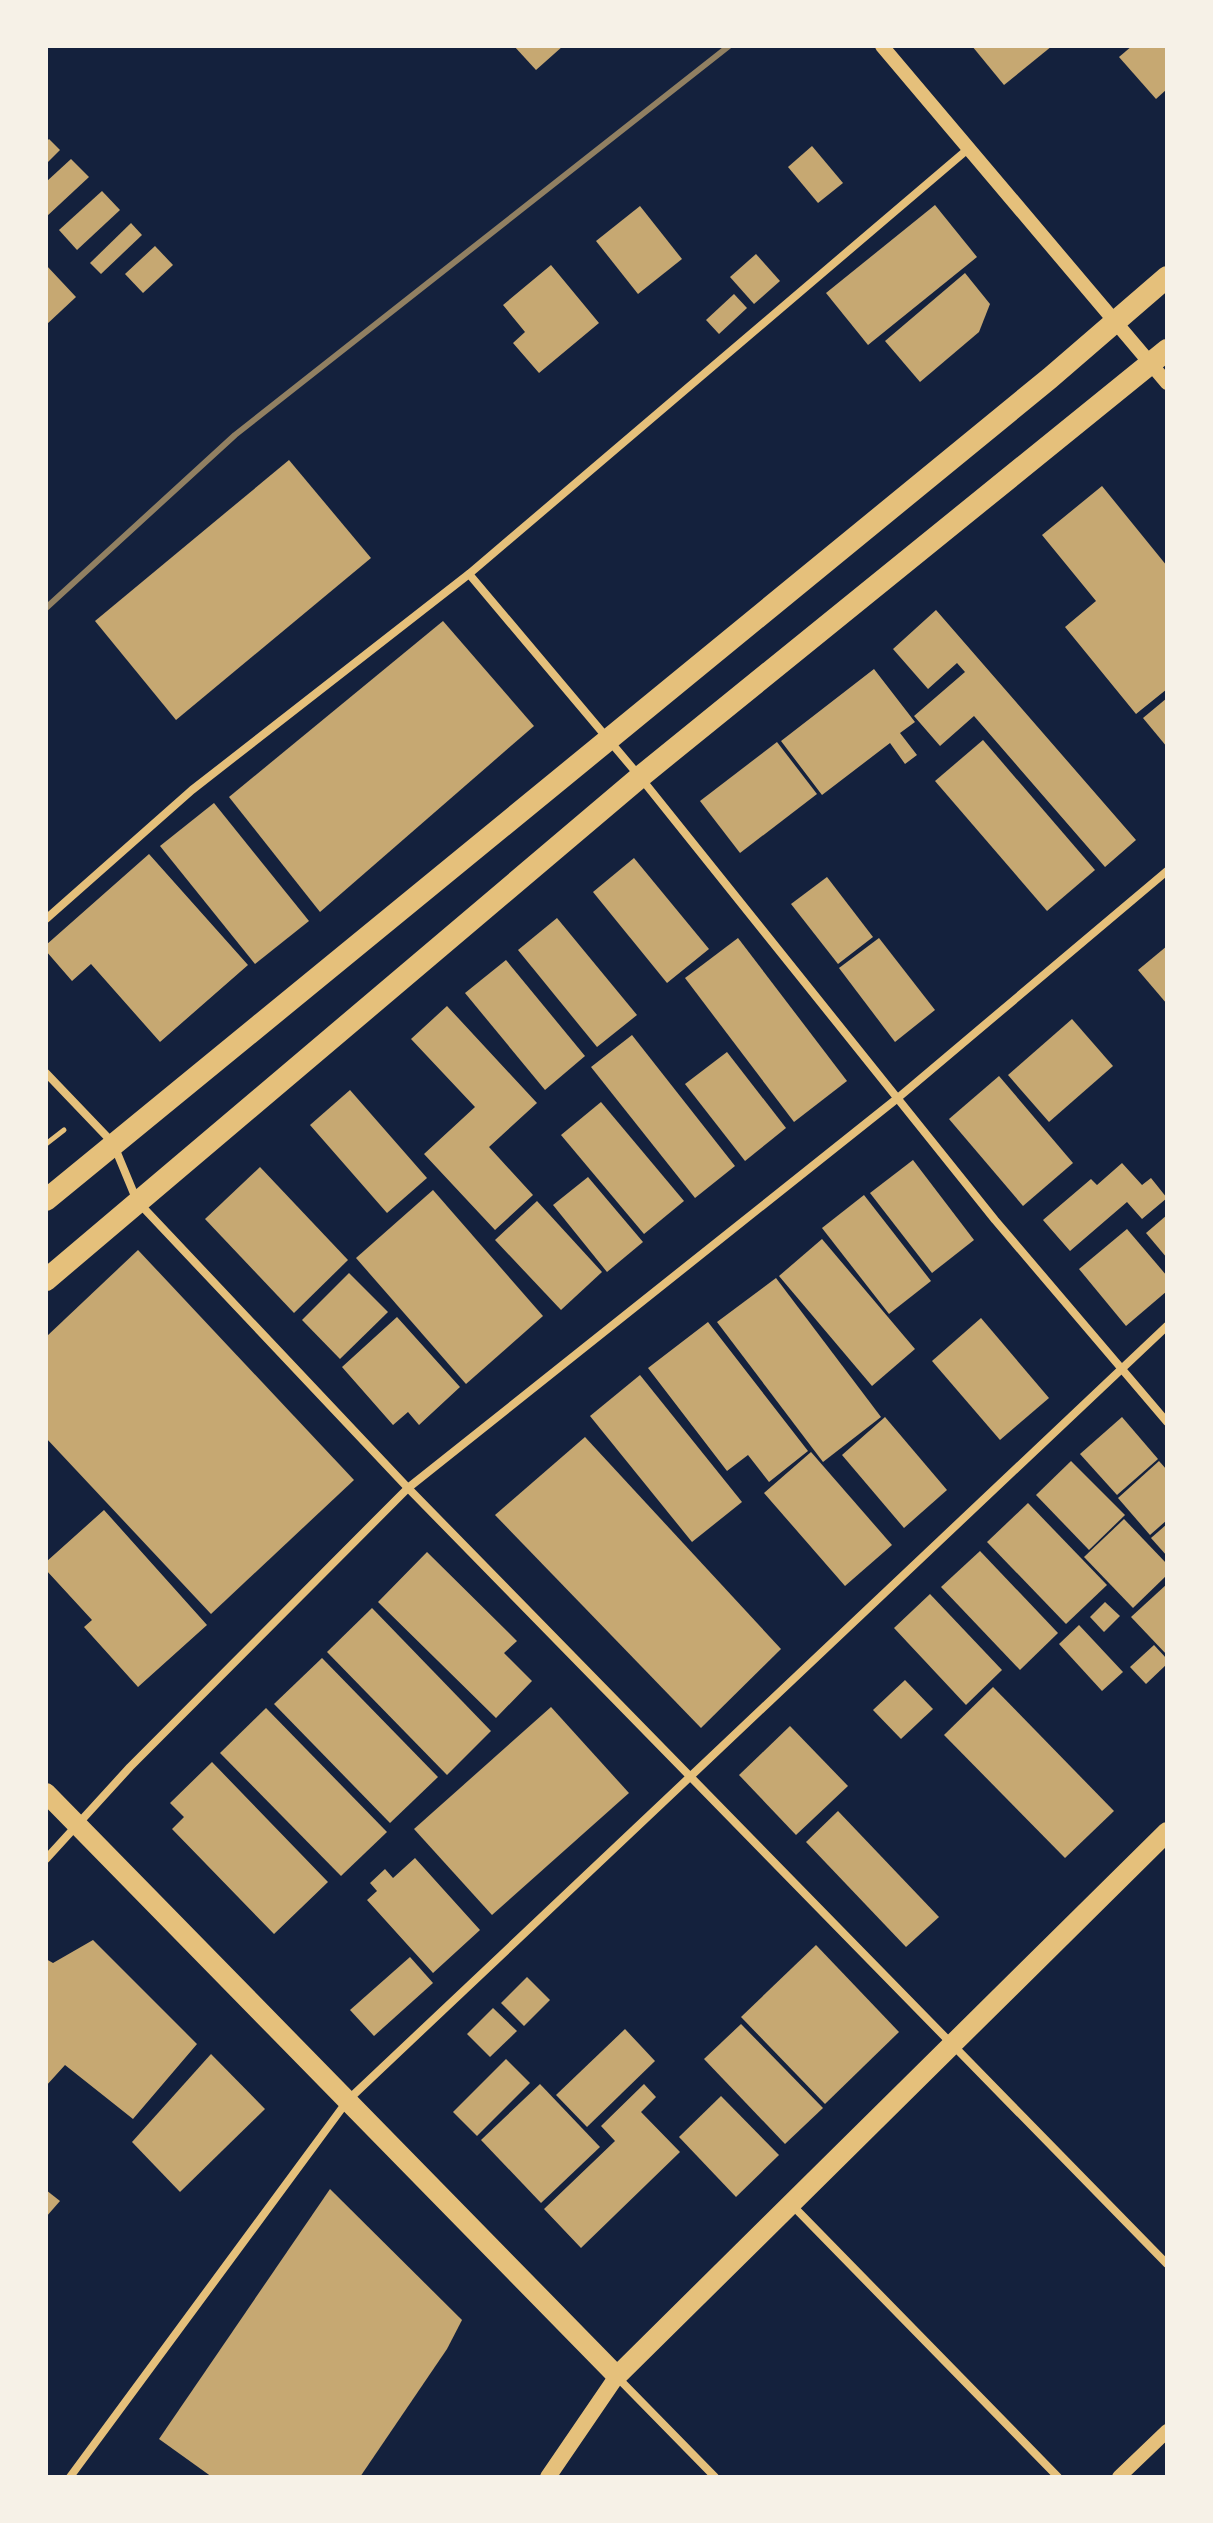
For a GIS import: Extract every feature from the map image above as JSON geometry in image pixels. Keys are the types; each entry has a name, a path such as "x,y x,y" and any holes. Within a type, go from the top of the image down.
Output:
{"highway":[{"path":"46,1200 1038,388 1167,277"},
{"path":"46,1280 640,777 1159,357"}],"main road":[{"path":"46,1793 617,2376"},
{"path":"548,2477 617,2376 1167,1832"}],"street":[{"path":"882,46 1114,321 1159,357 1167,383"},
{"path":"46,919 192,790 469,574 968,149"},
{"path":"469,574 640,777 995,1220 1167,1422"},
{"path":"46,1859 408,1488 899,1097 1167,871"},
{"path":"46,1073 113,1143 137,1201 408,1488 1167,2264"},
{"path":"70,2477 348,2100 1167,1326"},
{"path":"792,2206 1058,2477"},
{"path":"617,2376 715,2477"},
{"path":"1119,2477 1167,2431"}],"path":[{"path":"46,1144 65,1130"}],"building":[{"path":"514,46 563,46 536,70"},
{"path":"972,46 1052,46 1004,85"},
{"path":"1132,46 1167,46 1167,89 1156,99 1119,57"},
{"path":"49,139 60,150 46,164 46,142"},
{"path":"812,146 843,183 818,203 788,167"},
{"path":"71,159 89,177 46,217 46,182"},
{"path":"102,191 120,210 77,250 59,230"},
{"path":"935,205 977,257 868,345 826,293"},
{"path":"640,206 682,259 638,294 596,241"},
{"path":"131,223 142,235 101,274 90,263"},
{"path":"155,246 173,265 143,293 125,274"},
{"path":"756,254 780,281 754,304 730,277"},
{"path":"46,265 76,297 46,325"},
{"path":"551,265 599,323 539,373 513,343 525,332 503,305"},
{"path":"965,273 990,304 979,332 920,382 885,341"},
{"path":"734,294 747,308 719,334 706,320"},
{"path":"289,460 371,558 176,720 95,621"},
{"path":"1102,486 1167,566 1167,689 1136,714 1065,627 1096,601 1042,535"},
{"path":"936,610 1136,840 1105,867 974,716 940,746 914,716 965,672 957,663 928,689 893,649"},
{"path":"443,621 534,726 320,912 229,797"},
{"path":"874,669 915,722 900,733 917,755 905,764 890,743 822,795 781,741"},
{"path":"1167,698 1167,747 1143,718"},
{"path":"983,740 1095,870 1047,911 935,781"},
{"path":"777,742 817,794 740,853 700,801"},
{"path":"214,803 309,921 255,964 160,846"},
{"path":"149,854 248,965 160,1042 91,964 72,981 46,951 46,945"},
{"path":"634,858 709,949 667,983 593,892"},
{"path":"827,877 873,937 838,964 791,904"},
{"path":"557,918 637,1015 597,1047 518,950"},
{"path":"738,938 847,1081 794,1122 685,978"},
{"path":"879,938 935,1010 895,1042 839,968"},
{"path":"1167,946 1167,1004 1138,970"},
{"path":"506,960 585,1056 545,1090 465,993"},
{"path":"447,1006 537,1103 489,1147 533,1195 495,1230 424,1154 475,1107 411,1039"},
{"path":"1072,1019 1113,1066 1049,1122 1008,1075"},
{"path":"632,1035 735,1166 695,1198 591,1067"},
{"path":"727,1052 786,1128 745,1161 685,1084"},
{"path":"999,1076 1073,1163 1023,1206 949,1119"},
{"path":"350,1090 427,1178 387,1213 310,1125"},
{"path":"601,1102 684,1201 644,1234 561,1135"},
{"path":"913,1160 974,1240 932,1273 870,1193"},
{"path":"1122,1163 1142,1185 1151,1178 1167,1198 1142,1219 1127,1202 1070,1251 1043,1220 1091,1179 1097,1185"},
{"path":"260,1167 348,1260 294,1313 205,1219"},
{"path":"588,1177 643,1242 607,1272 553,1205"},
{"path":"433,1190 543,1316 466,1384 356,1258"},
{"path":"864,1195 931,1281 889,1314 822,1228"},
{"path":"537,1201 602,1272 561,1310 495,1240"},
{"path":"1167,1215 1167,1258 1146,1233"},
{"path":"1127,1229 1167,1276 1167,1291 1126,1326 1079,1269"},
{"path":"822,1239 915,1349 872,1386 779,1276"},
{"path":"138,1250 354,1480 211,1614 46,1438 46,1337"},
{"path":"349,1273 388,1312 340,1359 302,1320"},
{"path":"776,1278 881,1417 823,1462 717,1322"},
{"path":"397,1317 460,1387 419,1425 408,1412 393,1425 342,1367"},
{"path":"981,1318 1049,1398 1000,1440 932,1361"},
{"path":"708,1322 808,1451 769,1482 748,1455 727,1471 648,1368"},
{"path":"640,1375 742,1502 692,1542 590,1416"},
{"path":"885,1417 947,1490 904,1528 842,1455"},
{"path":"1122,1417 1158,1459 1117,1495 1080,1454"},
{"path":"585,1437 781,1649 701,1728 495,1515"},
{"path":"811,1452 892,1545 845,1586 764,1493"},
{"path":"1071,1461 1125,1515 1089,1550 1036,1495"},
{"path":"1159,1461 1167,1470 1167,1520 1150,1535 1118,1498"},
{"path":"1028,1503 1107,1585 1066,1624 987,1542"},
{"path":"104,1510 207,1625 138,1687 84,1627 92,1620 46,1570 46,1562"},
{"path":"1124,1519 1167,1564 1167,1575 1133,1608 1084,1557"},
{"path":"1167,1524 1167,1556 1151,1538"},
{"path":"980,1551 1058,1633 1020,1670 941,1587"},
{"path":"427,1552 517,1641 504,1653 532,1681 496,1718 378,1602"},
{"path":"1167,1584 1167,1655 1131,1617"},
{"path":"930,1594 1002,1670 966,1705 894,1628"},
{"path":"1105,1602 1120,1616 1104,1632 1090,1617"},
{"path":"372,1608 491,1731 447,1775 327,1652"},
{"path":"1079,1625 1123,1672 1102,1691 1059,1644"},
{"path":"1154,1645 1167,1659 1167,1664 1146,1684 1130,1667"},
{"path":"322,1658 438,1777 390,1823 274,1704"},
{"path":"905,1680 933,1709 901,1739 873,1710"},
{"path":"993,1687 1114,1811 1065,1858 944,1735"},
{"path":"551,1707 629,1793 492,1915 414,1829"},
{"path":"266,1708 387,1832 341,1876 220,1753"},
{"path":"790,1726 848,1786 796,1835 739,1775"},
{"path":"212,1762 328,1882 274,1934 172,1829 184,1817 170,1803"},
{"path":"838,1811 939,1917 906,1947 806,1842"},
{"path":"415,1858 480,1930 433,1973 367,1900 377,1891 370,1883 385,1869 393,1878"},
{"path":"93,1940 197,2044 133,2119 65,2065 46,2086 46,1959 53,1963"},
{"path":"816,1945 899,2032 825,2104 741,2017"},
{"path":"410,1957 433,1983 374,2036 350,2010"},
{"path":"527,1977 550,2000 524,2026 501,2003"},
{"path":"493,2008 517,2031 490,2057 467,2034"},
{"path":"741,2024 823,2108 785,2144 704,2059"},
{"path":"625,2029 655,2061 587,2127 556,2095"},
{"path":"211,2054 265,2109 180,2192 132,2142"},
{"path":"506,2059 530,2083 477,2136 453,2112"},
{"path":"540,2084 600,2147 541,2203 481,2140"},
{"path":"644,2084 656,2097 641,2112 680,2152 581,2248 544,2209 615,2141 601,2126"},
{"path":"721,2096 779,2155 736,2197 679,2137"},
{"path":"330,2189 462,2320 447,2349 360,2477 212,2477 159,2439"},
{"path":"46,2190 60,2201 46,2217"}],"railway":[{"path":"46,608 235,435 729,46"}]}
